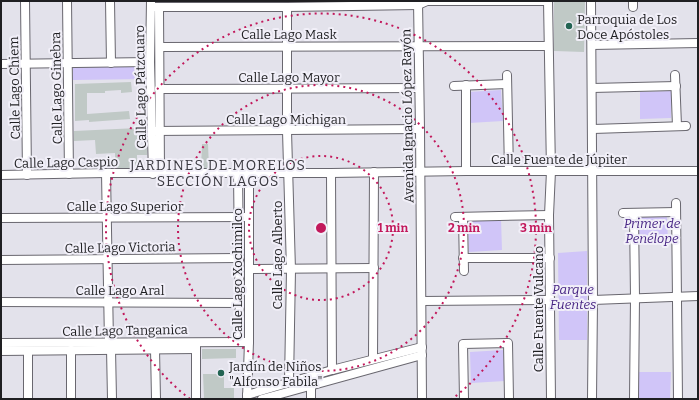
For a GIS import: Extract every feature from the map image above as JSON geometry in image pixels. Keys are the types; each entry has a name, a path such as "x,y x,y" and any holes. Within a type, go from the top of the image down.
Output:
{"street":[{"name":"Calle Lago Chiem","path":"25,1 27,175"},
{"name":"Calle Lago Ginebra","path":"67,1 70,174"},
{"path":"110,1 110,63"},
{"path":"154,5 206,4 287,7 307,4 418,3 427,1 548,1"},
{"name":"Calle Fuente Vulcano","path":"548,1 551,171 549,215 551,399"},
{"path":"591,1 593,129 592,399"},
{"name":"Avenida Ignacio López Rayón","path":"418,3 422,398"},
{"name":"Calle Lago Pátzcuaro","path":"154,5 160,47 159,89 156,109"},
{"name":"Calle Lago Pátzcuaro","path":"154,5 150,62 156,109 157,174"},
{"name":"Calle Lago Alberto","path":"287,7 287,131 290,270 289,382"},
{"path":"592,45 698,43"},
{"name":"Calle Lago Mask","path":"160,47 548,46"},
{"path":"1,64 150,62"},
{"path":"507,75 509,171"},
{"path":"675,75 677,126"},
{"path":"454,86 507,84"},
{"path":"466,85 466,171"},
{"path":"592,88 676,86"},
{"name":"Calle Lago Mayor","path":"159,89 287,90 420,88"},
{"path":"593,129 686,126"},
{"name":"Calle Lago Michigan","path":"156,131 420,129"},
{"name":"Calle Fuente de Júpiter","path":"420,172 593,170 698,171"},
{"path":"373,359 374,172"},
{"name":"Calle Lago Caspio","path":"1,175 106,173 249,174 420,172"},
{"path":"106,173 108,301 112,399"},
{"path":"331,173 332,370"},
{"name":"Calle Lago Xochimilco","path":"238,174 240,342"},
{"name":"Calle Lago Xochimilco","path":"247,397 250,342 249,174"},
{"path":"676,203 678,399"},
{"path":"623,213 676,212"},
{"path":"634,213 634,399"},
{"path":"464,270 459,217 549,215"},
{"name":"Calle Lago Superior","path":"1,218 249,217"},
{"name":"Calle Lago Victoria","path":"1,260 239,258"},
{"path":"463,258 550,258"},
{"path":"250,269 290,270 374,268"},
{"path":"593,300 698,296"},
{"path":"422,301 550,300"},
{"name":"Calle Lago Aral","path":"1,302 240,302"},
{"name":"Calle Lago Tanganica","path":"1,343 110,346 155,349 250,342"},
{"path":"464,399 463,344 508,343 509,399"},
{"path":"196,345 196,399"},
{"name":"Calle Lago Tanganica","path":"1,350 71,350 110,346 196,345"},
{"path":"155,349 156,399"},
{"path":"71,350 71,399"},
{"path":"28,351 28,399"},
{"path":"247,397 289,382 373,359 422,351"},
{"path":"262,399 311,386 422,351"},
{"path":"343,368 344,376"},
{"path":"311,386 311,399"},
{"path":"414,399 422,398"}],"green space":[{"path":"153,1 197,1 197,5 153,6"},
{"path":"73,66 147,66 147,79 73,80"},
{"path":"501,90 503,121 469,123 468,92"},
{"path":"671,91 671,118 640,119 640,92"},
{"name":"Primer de Penélope","path":"667,216 668,243 637,244 636,217"},
{"path":"501,219 502,250 469,252 468,220"},
{"name":"Parque Fuentes","path":"587,251 587,340 559,340 558,253"},
{"path":"503,350 505,381 471,383 470,352"},
{"path":"639,372 671,372 670,399 638,399"}],"building":[{"name":"Parroquia de Los Doce Apóstoles","path":"554,1 585,1 584,52 554,51"},
{"path":"131,82 132,92 121,93 121,90 105,91 105,93 87,93 87,114 129,111 130,119 89,122 89,120 75,121 75,84"},
{"path":"137,89 142,89 143,96 138,96"},
{"path":"138,128 139,145 147,145 147,155 137,155 137,168 115,168 115,153 96,154 95,140 74,141 74,131"},
{"path":"202,144 208,144 209,168 201,168"},
{"path":"202,349 236,349 236,358 202,359"},
{"path":"203,374 224,374 224,388 234,388 234,398 204,398"}],"place":[{"name":"Parroquia de Los Doce Apóstoles","path":"569,26"},
{"name":"Jardín de Niños \"Alfonso Fabila\"","path":"221,373"}],"district":[{"name":"JARDINES DE MORELOS SECCIÓN LAGOS","path":"218,174"}]}
